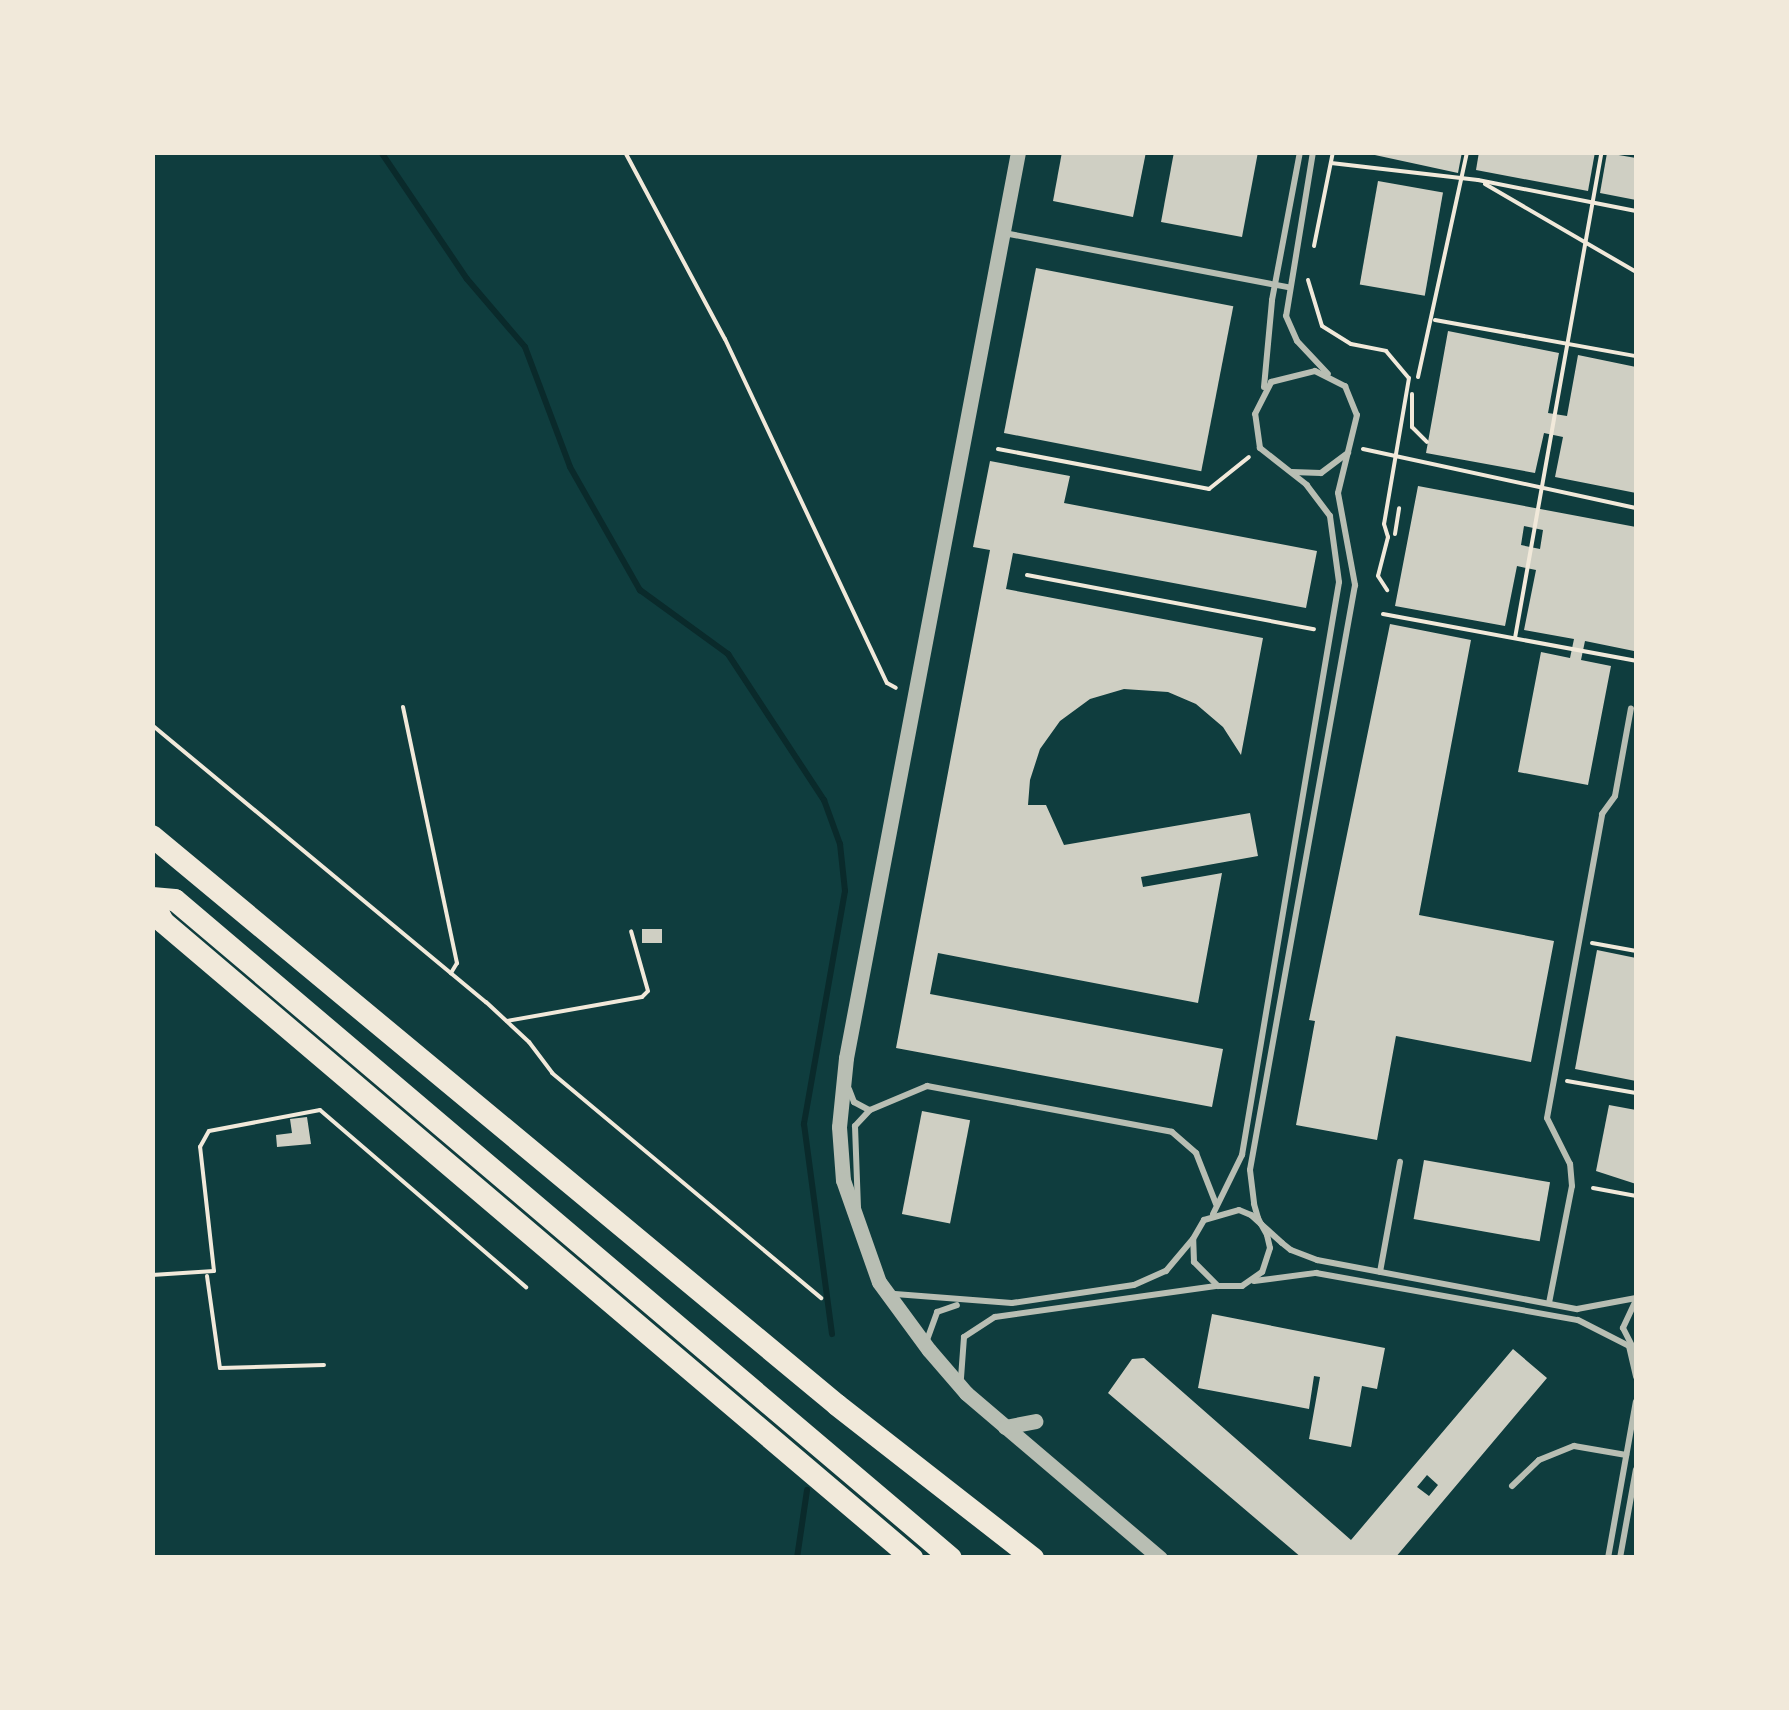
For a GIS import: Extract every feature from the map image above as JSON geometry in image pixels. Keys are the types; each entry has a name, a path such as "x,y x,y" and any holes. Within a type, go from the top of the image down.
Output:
{"highway":[{"path":"152,836 837,1404 1033,1558"},
{"path":"912,1558 163,922 152,900 176,900 951,1558"},
{"path":"837,1404 1013,1558"}],"street":[{"path":"1018,152 846,1058 840,1152 856,1232 879,1282 929,1350 966,1393 1160,1558"},
{"path":"1005,1427 1036,1421"}],"lane":[{"path":"879,1282 917,1300 973,1302 1027,1302 1134,1285 1166,1272 1213,1214 1228,1190 1242,1154 1340,582 1330,516 1260,448 1254,414 1270,372 1276,285 1300,152"},
{"path":"1253,1281 1268,1260 1250,1170 1354,596 1352,549 1338,493 1352,446 1353,400 1291,331 1288,288 1312,156"},
{"path":"1003,233 1288,288"},
{"path":"1260,397 1271,382 1300,370 1330,376"},
{"path":"1286,471 1320,473 1352,446"},
{"path":"1549,1304 1572,1186 1570,1164 1547,1118 1602,814 1615,796 1631,708"},
{"path":"846,1058 851,1096 870,1110"},
{"path":"856,1232 854,1132 870,1110 927,1086 1172,1132 1196,1153 1216,1204"},
{"path":"1380,1272 1400,1162"},
{"path":"1208,1186 1216,1194 1228,1190"},
{"path":"1213,1214 1239,1210 1300,1255 1380,1272 1586,1309 1636,1299"},
{"path":"1193,1238 1194,1262 1218,1286"},
{"path":"966,1393 959,1350 976,1325 1316,1273 1578,1320 1636,1354"},
{"path":"1636,1299 1624,1320 1636,1378"},
{"path":"929,1350 925,1334 938,1312 973,1302"},
{"path":"1608,1558 1636,1401"},
{"path":"1512,1486 1538,1460 1574,1446 1626,1456"},
{"path":"1620,1558 1636,1469"}],"path":[{"path":"626,152 724,339 888,683 913,698"},
{"path":"1314,250 1333,152"},
{"path":"1418,377 1435,320 1468,152"},
{"path":"1515,638 1602,152"},
{"path":"1312,156 1462,182 1478,180 1636,211"},
{"path":"1478,180 1636,272"},
{"path":"1310,268 1310,302 1322,326 1351,344 1386,351 1404,366 1410,386 1378,576 1387,590"},
{"path":"1435,320 1636,356"},
{"path":"1412,394 1412,427 1427,442"},
{"path":"1352,446 1636,508"},
{"path":"998,450 1209,489 1260,448"},
{"path":"1395,534 1399,508"},
{"path":"1027,576 1314,629"},
{"path":"1383,614 1636,661"},
{"path":"403,707 457,963 451,973"},
{"path":"152,726 451,973 507,1022 552,1074 821,1298"},
{"path":"507,1022 642,997 648,990 630,930"},
{"path":"1579,941 1636,951"},
{"path":"1567,1080 1636,1093"},
{"path":"324,1365 220,1368 207,1276 214,1260 200,1147 218,1126 320,1110 526,1287"},
{"path":"1593,1188 1636,1196"},
{"path":"152,1274 207,1276"}],"building":[{"path":"1062,152 1146,152 1133,217 1053,201"},
{"path":"1174,152 1258,152 1242,237 1161,222"},
{"path":"1361,152 1462,152 1458,173"},
{"path":"1479,152 1595,152 1588,191 1476,170"},
{"path":"1607,153 1636,158 1636,200 1600,193"},
{"path":"1378,181 1443,192 1425,296 1360,284"},
{"path":"1036,268 1233,306 1201,471 1004,433"},
{"path":"1448,331 1559,353 1548,413 1567,416 1578,355 1636,367 1636,493 1555,477 1563,437 1544,433 1535,473 1426,453"},
{"path":"990,461 1070,476 1064,503 1317,551 1306,608 1013,553 1006,589 1263,638 1241,755 1223,727 1196,704 1168,692 1124,689 1090,699 1060,721 1040,749 1030,780 1028,805 1046,805 1064,845 1250,813 1258,856 1141,877 1143,887 1222,873 1198,1003 938,953 930,994 1223,1049 1212,1107 896,1048 990,550 973,547"},
{"path":"1418,486 1636,527 1634,651 1585,641 1581,660 1611,666 1588,785 1518,772 1541,652 1570,658 1574,639 1524,630 1536,570 1517,566 1505,626 1395,606","holes":["1524,526 1543,530 1540,549 1521,545"]},
{"path":"1390,624 1471,640 1419,915 1554,941 1531,1062 1396,1036 1377,1140 1296,1125 1315,1021 1309,1020"},
{"path":"642,929 662,929 662,943 642,943"},
{"path":"1597,950 1636,958 1636,1081 1575,1069"},
{"path":"1609,1105 1636,1110 1636,1184 1596,1171"},
{"path":"922,1111 970,1120 950,1223 902,1214"},
{"path":"307,1117 311,1144 277,1147 276,1135 292,1133 290,1119"},
{"path":"1424,1160 1550,1182 1540,1241 1414,1219"},
{"path":"1212,1314 1385,1348 1377,1389 1362,1386 1351,1447 1309,1439 1320,1377 1314,1376 1309,1409 1198,1388"},
{"path":"1513,1349 1547,1378 1395,1558 1302,1558 1108,1393 1132,1359 1144,1358 1351,1540","holes":["1427,1475 1438,1485 1429,1496 1417,1487"]}],"waterway":[{"path":"381,152 467,279 525,347 570,467 640,590 728,654 824,800 840,844 845,891 804,1124 832,1334"},
{"path":"797,1558 807,1490"}]}
